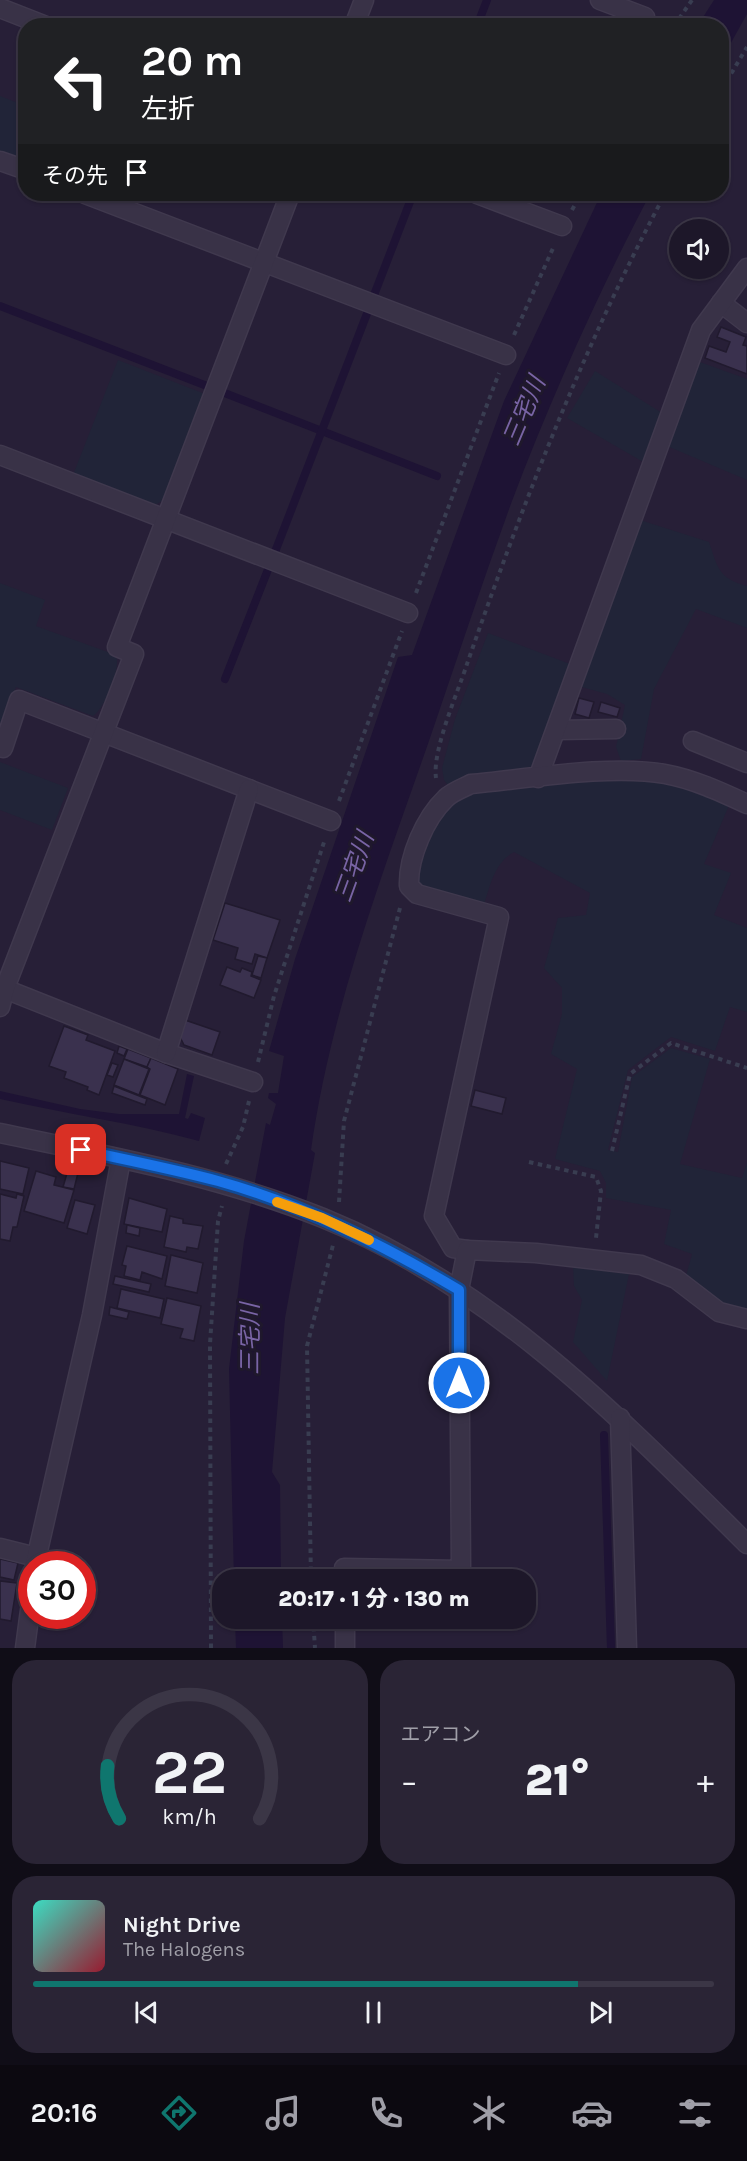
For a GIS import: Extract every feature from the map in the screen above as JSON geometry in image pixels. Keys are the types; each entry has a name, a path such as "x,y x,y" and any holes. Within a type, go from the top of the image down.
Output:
{"street":[{"path":"357,18 364,0"},
{"path":"600,0 645,17"},
{"path":"0,8 26,18"},
{"path":"0,160 18,167"},
{"path":"103,201 506,355"},
{"path":"0,1007 2,988 134,654 117,647 287,201"},
{"path":"496,201 562,226"},
{"path":"538,778 700,330 747,268"},
{"path":"721,303 747,323"},
{"path":"0,455 408,613"},
{"path":"0,747 3,748 20,700 332,821"},
{"path":"556,730 616,729"},
{"path":"693,741 747,763"},
{"path":"747,804 696,783 664,774 635,771 471,784 448,796 433,814 408,872 409,886 417,894 499,917 434,1216 453,1248 641,1265 676,1279 719,1312 747,1319"},
{"path":"166,1053 249,789"},
{"path":"2,988 166,1053 253,1082"},
{"path":"0,1133 227,1184 322,1218 406,1258 459,1290 536,1344 620,1418 747,1544"},
{"path":"38,1551 92,1315 121,1159"},
{"path":"461,1569 459,1290 467,1250"},
{"path":"620,1418 628,1647"},
{"path":"0,1548 18,1554"},
{"path":"344,1569 402,1569"},
{"path":"25,1648 28,1629"},
{"path":"345,1629 345,1648"}],"path":[{"path":"680,18 692,0"},
{"path":"729,77 747,47"},
{"path":"448,796 437,782 435,767 494,587 585,358 662,201"},
{"path":"612,1150 630,1074 671,1043 747,1068"},
{"path":"211,1648 210,1344 218,1221 253,1082"},
{"path":"529,1162 596,1177 601,1191 593,1260"},
{"path":"314,1629 315,1648"}],"shaded area":[{"path":"0,96 18,103 18,160 0,153"},
{"path":"118,360 205,394 164,500 153,506 73,475"},
{"path":"697,361 747,379 747,480 667,446"},
{"path":"595,371 662,413 645,463 567,418"},
{"path":"640,520 709,542 720,571 737,583 747,586 747,628 696,609 654,689 641,759 621,761 616,747 625,705 607,694 578,686"},
{"path":"0,583 45,600 36,626 116,655 116,670 111,688 103,705 93,716 16,687 0,728"},
{"path":"488,633 570,664 534,767 450,788 444,780 442,768 455,719"},
{"path":"0,762 68,788 52,830 0,810"},
{"path":"634,777 662,780 730,803 704,864 731,873 714,915 747,928 747,1012 730,1007 715,1051 671,1037 628,1070 608,1150 618,1152 632,1077 671,1048 710,1059 680,1164 742,1178 747,1163 747,1311 720,1304 686,1276 692,1254 664,1244 671,1210 606,1198 606,1183 600,1171 555,1159 577,1069 551,1054 562,1014 562,988 544,968 558,918 586,915 590,893 514,852 498,868 484,905 421,890 414,876 421,854 450,800 477,789"},
{"path":"573,1267 629,1274 607,1381 573,1342 582,1300 574,1286"}],"water":[{"path":"714,0 747,0 747,14 729,46 729,18 702,18"},
{"name":"三宅川","path":"598,201 646,201 576,345 512,501 360,941 331,1045 320,1097 311,1150 315,1153 285,1318 272,1472 280,1485 281,1569 234,1569 229,1369 244,1241 266,1123 270,1125 276,1104 268,1098 269,1093 278,1093 284,1056 269,1051 295,959 398,657 412,655 504,401"},
{"path":"187,1074 194,1076 185,1118 188,1119 191,1113 205,1118 199,1141 0,1099 0,1091 80,1109 119,1114 179,1114"},
{"path":"235,1629 282,1629 283,1648 236,1648"}],"building":[{"path":"721,327 746,337 743,345 747,346 747,374 705,358 709,346 726,352 730,342 717,337"},
{"path":"579,698 594,702 589,718 575,714"},
{"path":"601,702 620,708 617,717 598,712"},
{"path":"225,903 280,920 267,958 255,954 252,964 235,959 238,948 213,940"},
{"path":"258,956 267,958 261,978 252,975"},
{"path":"227,967 240,972 242,968 252,972 251,976 261,980 254,998 220,985"},
{"path":"185,1020 220,1032 212,1055 184,1045 179,1035"},
{"path":"64,1026 88,1035 86,1040 115,1051 99,1095 87,1090 88,1087 64,1078 66,1072 49,1066"},
{"path":"119,1046 127,1049 124,1056 117,1053"},
{"path":"128,1049 151,1058 147,1067 124,1059"},
{"path":"151,1058 178,1069 165,1105 140,1095 150,1069 147,1067"},
{"path":"124,1059 149,1069 139,1095 114,1085"},
{"path":"112,1063 118,1065 113,1077 107,1075"},
{"path":"114,1086 147,1099 145,1105 112,1093"},
{"path":"475,1090 506,1098 502,1114 471,1106"},
{"path":"0,1161 29,1168 23,1194 0,1189"},
{"path":"68,1170 78,1173 74,1189 63,1187"},
{"path":"36,1171 56,1177 54,1185 74,1190 64,1223 24,1211"},
{"path":"0,1194 16,1198 17,1194 24,1196 17,1227 13,1227 10,1241 0,1239"},
{"path":"129,1198 167,1209 162,1232 124,1224"},
{"path":"75,1200 95,1205 87,1234 67,1228"},
{"path":"170,1216 183,1219 183,1223 203,1226 198,1249 187,1247 186,1252 164,1247"},
{"path":"127,1225 140,1228 139,1236 126,1233"},
{"path":"127,1246 167,1256 162,1279 142,1272 140,1280 124,1276 126,1266 122,1265"},
{"path":"171,1255 203,1263 197,1293 165,1286"},
{"path":"115,1276 151,1284 149,1292 113,1284"},
{"path":"121,1289 164,1299 160,1318 117,1308"},
{"path":"167,1298 201,1306 194,1341 180,1338 183,1329 161,1324"},
{"path":"110,1307 129,1312 127,1319 109,1315"},
{"path":"0,1559 18,1563 14,1580 0,1577"},
{"path":"0,1581 17,1583 11,1621 0,1619"}],"waterway":[{"path":"480,18 487,0"},
{"path":"374,295 410,201"},
{"path":"0,306 207,386"},
{"path":"275,552 368,311"},
{"path":"222,392 437,476"},
{"path":"225,679 269,567"},
{"path":"604,1435 611,1648"}],"slow traffic":[{"path":"277,1202 322,1218 369,1240"}],"route":[{"path":"81,1150 218,1181 322,1218 406,1258 459,1290 459,1383"}]}
